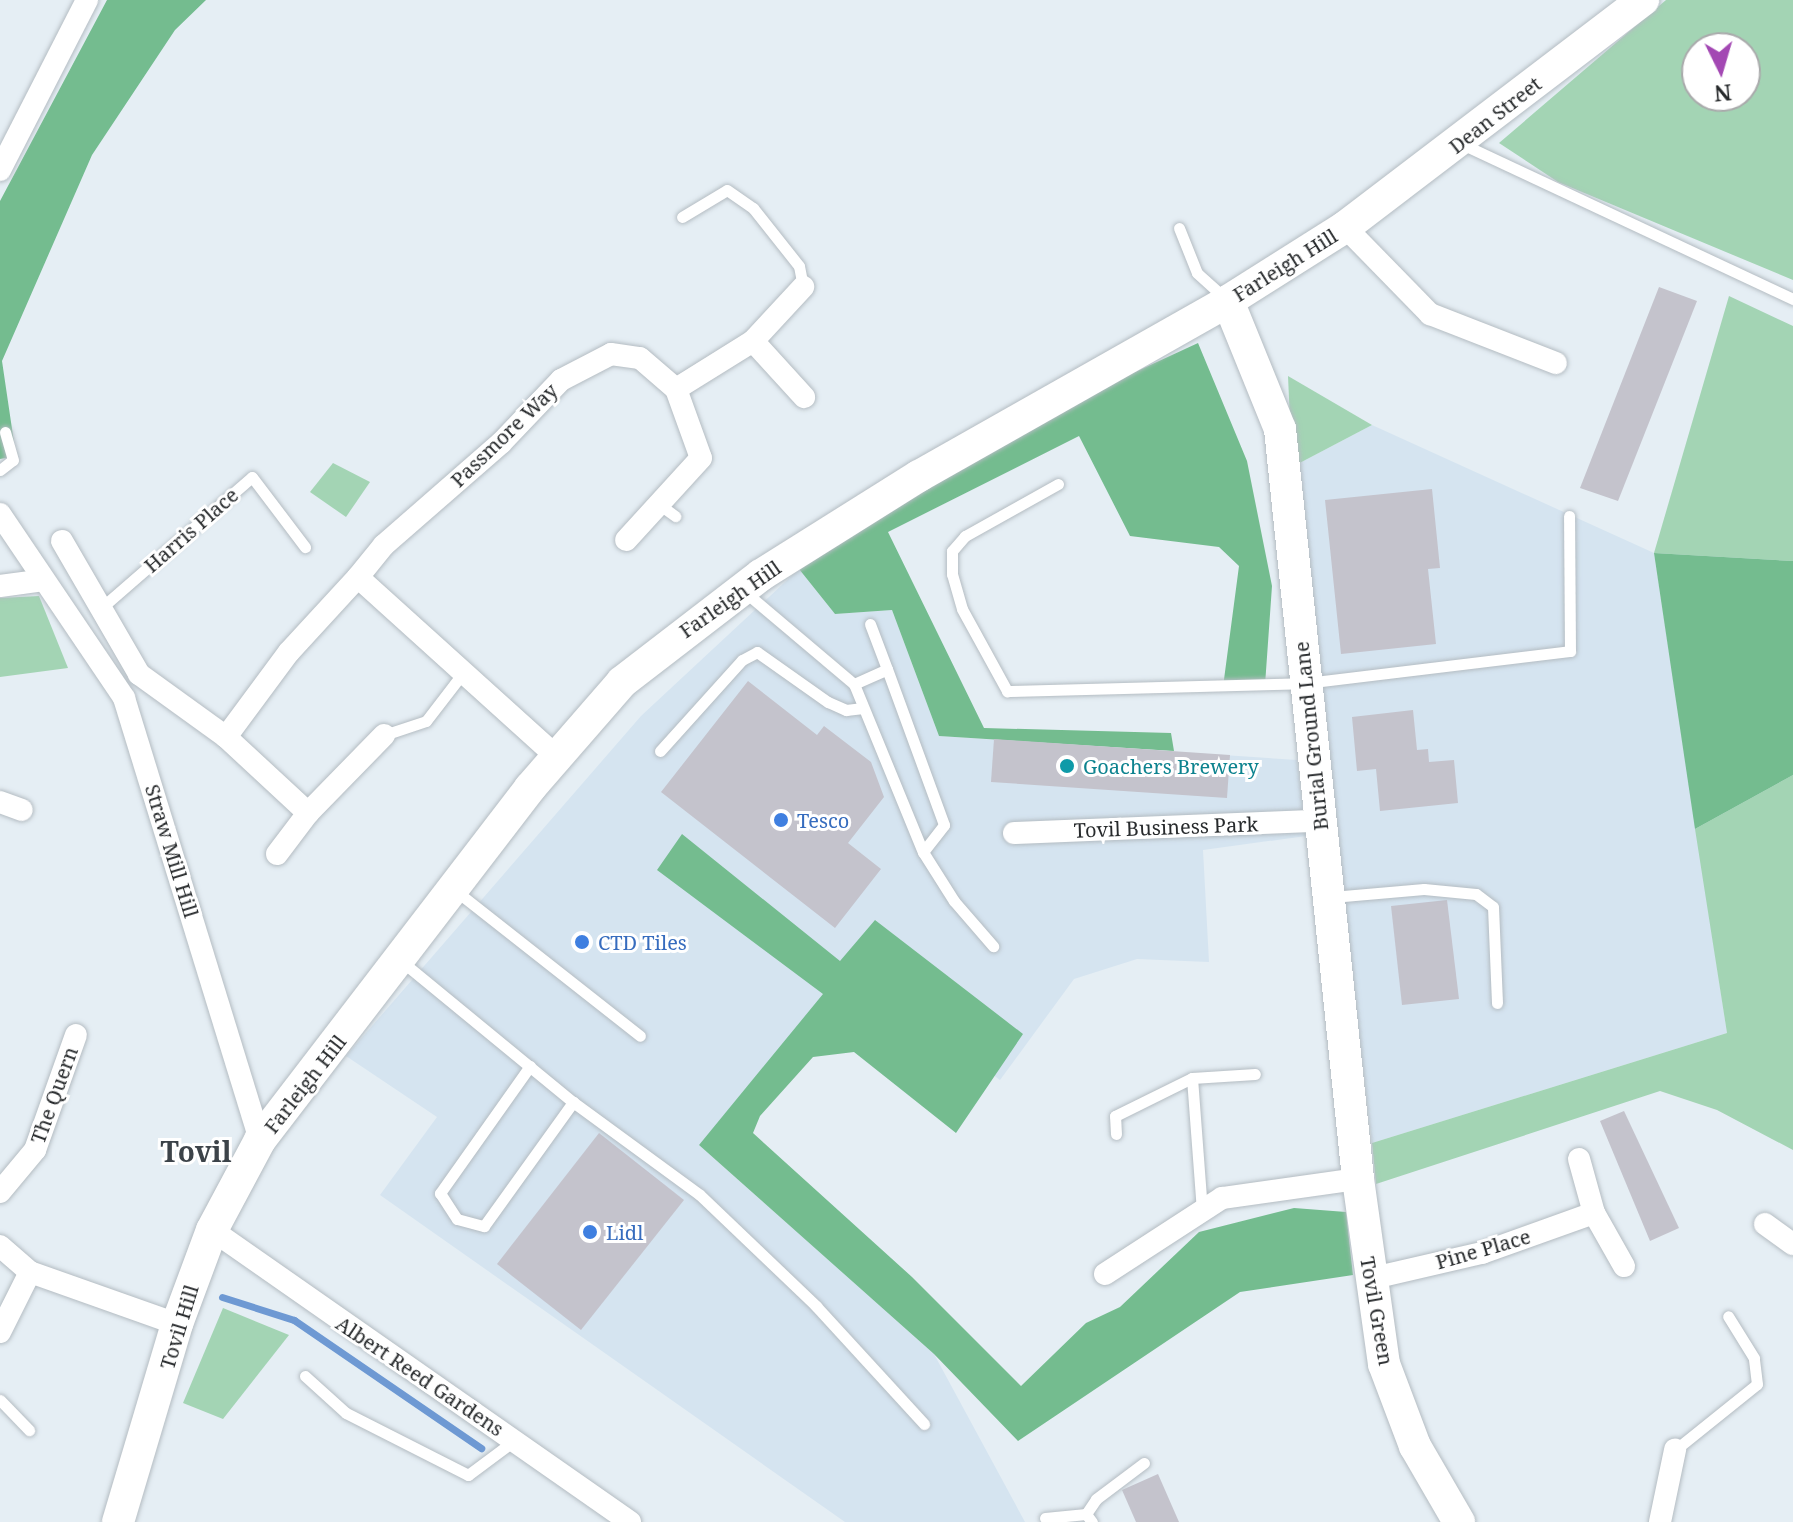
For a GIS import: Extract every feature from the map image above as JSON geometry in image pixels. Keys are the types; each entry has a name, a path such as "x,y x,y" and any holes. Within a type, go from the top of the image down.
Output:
{"main road":[{"name":"Dean Street","path":"1345,227 1460,143 1643,0"},
{"name":"Farleigh Hill","path":"260,1140 452,889 557,757 622,682 741,589 919,476 1228,301 1345,227"},
{"name":"Burial Ground Lane","path":"1228,301 1280,429 1358,1179"},
{"name":"Tovil Hill","path":"118,1522 177,1324 212,1230 260,1140"},
{"name":"Tovil Green","path":"1358,1179 1369,1279 1384,1364 1415,1446 1459,1522"}],"street":[{"path":"0,170 87,0"},
{"path":"1345,227 1430,314 1556,363"},
{"path":"676,389 753,341 803,287"},
{"path":"753,341 804,397"},
{"name":"Passmore Way","path":"226,737 289,652 384,545 501,443 561,380 611,354 640,358 676,389 701,458 667,510 626,540"},
{"name":"Straw Mill Hill","path":"0,514 124,698 260,1140"},
{"path":"62,541 139,674 226,737 308,813"},
{"path":"358,577 557,757"},
{"path":"0,586 44,580"},
{"path":"277,854 308,813 384,735"},
{"path":"0,802 22,810"},
{"name":"Tovil Business Park","path":"1014,833 1319,821"},
{"name":"The Quern","path":"0,1192 35,1150 76,1035"},
{"path":"1579,1159 1594,1213 1624,1266"},
{"path":"1105,1274 1222,1198 1358,1179"},
{"name":"Pine Place","path":"1369,1279 1482,1253 1594,1213"},
{"path":"1765,1224 1793,1244"},
{"name":"Albert Reed Gardens","path":"212,1230 630,1522"},
{"path":"0,1246 30,1272 177,1324"},
{"path":"0,1332 30,1272"},
{"path":"1660,1522 1675,1450"}],"lane":[{"path":"1460,143 1793,299"},
{"path":"682,217 727,190 753,208 799,266 803,287"},
{"path":"1179,228 1197,273 1228,301"},
{"path":"0,470 13,460 5,432"},
{"name":"Harris Place","path":"100,610 252,477 305,547"},
{"path":"1058,484 965,536 952,551 952,574 962,609 1007,691 1306,683 1570,651 1569,516"},
{"path":"741,589 854,684 923,852 954,901 993,946"},
{"path":"870,624 944,825 923,852"},
{"path":"660,751 742,660 757,652 828,702 846,710 863,708"},
{"path":"854,684 887,669"},
{"path":"384,735 426,721 463,673"},
{"path":"452,889 640,1036"},
{"path":"1327,898 1424,889 1476,894 1493,907 1497,1003"},
{"path":"399,960 573,1102 700,1195 816,1306 924,1424"},
{"path":"530,1066 440,1193 457,1219 484,1226 573,1102"},
{"path":"1116,1134 1115,1116 1192,1078 1255,1074"},
{"path":"1192,1078 1202,1211"},
{"path":"1675,1450 1757,1384 1754,1358 1728,1316"},
{"path":"305,1376 346,1413 468,1475 515,1440"},
{"path":"0,1400 29,1430"},
{"path":"1045,1518 1089,1518 1096,1499 1144,1463"}],"shaded area":[{"path":"1372,425 1654,553 1727,1033 1372,1143 1292,467"},
{"path":"799,569 835,614 892,610 939,736 1297,760 1306,836 1203,850 1209,962 1137,959 1074,979 1000,1080 859,976 699,1145 934,1354 1025,1522 845,1522 380,1195 437,1117 346,1056 641,716"}],"green space":[{"path":"107,0 206,0 175,30 92,155 2,361 16,456 0,459 0,201"},
{"path":"1666,0 1793,0 1793,280 1558,182 1499,143"},
{"path":"1729,296 1793,326 1793,561 1654,553"},
{"path":"1198,343 1247,461 1272,586 1265,685 1223,687 1239,566 1219,547 1130,536 1079,436 888,532 984,728 1171,733 1174,751 939,736 892,610 835,614 799,569 1044,414"},
{"path":"1288,376 1372,425 1292,467"},
{"path":"333,463 370,482 346,517 310,492"},
{"path":"1654,553 1793,561 1793,775 1695,829"},
{"path":"39,596 68,668 0,677 0,598"},
{"path":"1793,775 1793,1150 1717,1110 1660,1091 1376,1184 1372,1143 1727,1033 1695,829"},
{"path":"682,834 840,961 875,920 1023,1034 956,1133 854,1052 813,1057 760,1116 753,1133 912,1277 1021,1386 1086,1323 1120,1307 1199,1232 1294,1208 1346,1212 1353,1275 1240,1292 1018,1441 934,1354 699,1145 823,994 657,870"},
{"path":"223,1308 289,1335 223,1419 183,1403"}],"building":[{"path":"1659,287 1697,301 1618,501 1580,488"},
{"path":"1432,489 1440,568 1428,569 1436,644 1341,654 1325,500"},
{"name":"Tesco","path":"748,681 817,735 824,726 871,762 884,797 848,843 881,869 835,928 661,792"},
{"path":"1413,710 1417,750 1428,749 1429,762 1454,760 1458,803 1380,811 1376,769 1357,771 1352,717"},
{"path":"994,739 1230,755 1227,798 991,782"},
{"path":"1447,900 1459,999 1402,1005 1391,906"},
{"path":"1624,1111 1679,1228 1650,1241 1600,1121"},
{"name":"Lidl","path":"599,1133 684,1200 581,1330 497,1264"},
{"path":"1158,1474 1179,1522 1136,1522 1122,1490"}],"waterway":[{"path":"222,1297 294,1320 481,1448"}],"place":[{"name":"Goachers Brewery","path":"1067,766"},
{"name":"Tesco","path":"781,820"},
{"name":"CTD Tiles","path":"582,942"},
{"name":"Lidl","path":"590,1232"}],"district":[{"name":"Tovil","path":"196,1151"}]}
